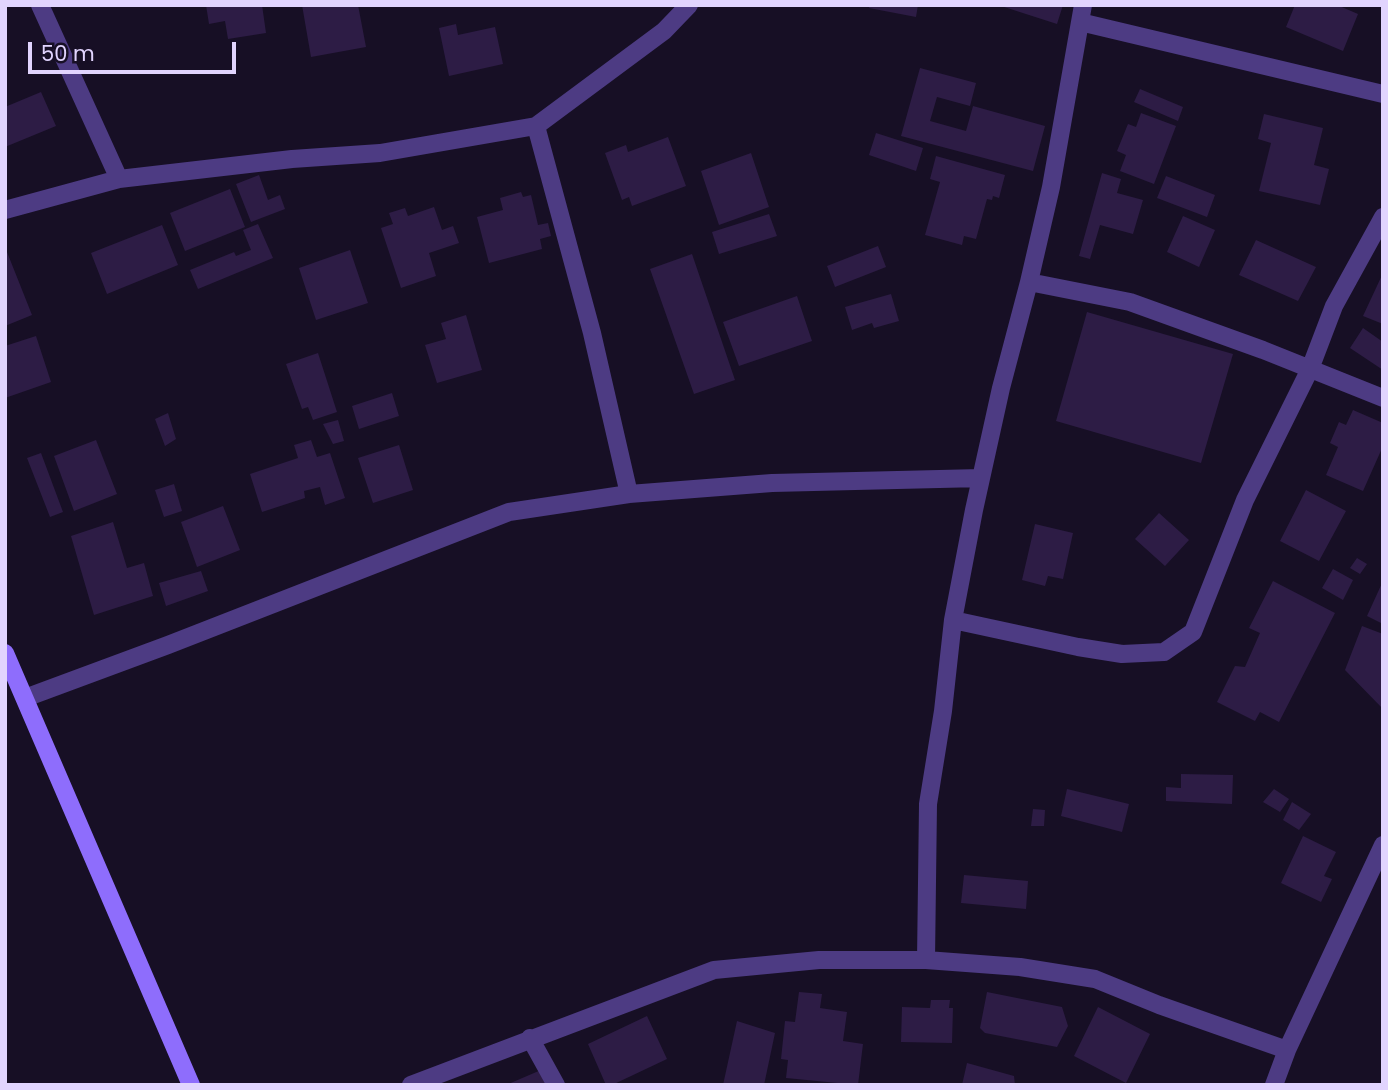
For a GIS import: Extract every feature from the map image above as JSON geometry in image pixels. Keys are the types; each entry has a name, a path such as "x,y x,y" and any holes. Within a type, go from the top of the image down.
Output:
{"main road":[{"path":"5,653 191,1085"}],"street":[{"path":"40,5 119,179"},
{"path":"5,210 119,179 292,159 380,153 536,126 664,31 689,5"},
{"path":"926,960 928,804 943,711 953,620 1001,388 1051,187 1081,14 1383,94"},
{"path":"536,126 593,332 629,494"},
{"path":"953,620 1078,648 1122,654 1164,652 1194,632 1245,500 1310,369 1334,306 1383,217"},
{"path":"1029,282 1129,302 1383,398"},
{"path":"25,698 509,512 629,494 772,483 981,478"},
{"path":"1274,1085 1287,1050 1383,845"},
{"path":"411,1085 714,970 819,960 926,960 1020,967 1095,979 1158,1005 1287,1050"},
{"path":"530,1038 556,1085"}],"building":[{"path":"206,5 262,5 266,33 228,39 225,21 209,24"},
{"path":"302,5 358,5 366,47 311,57"},
{"path":"870,5 918,5 916,17 869,8"},
{"path":"998,5 1063,5 1057,24"},
{"path":"1295,5 1337,5 1358,14 1343,51 1286,27"},
{"path":"456,24 458,35 495,27 503,64 449,76 439,28"},
{"path":"920,68 976,83 970,106 937,97 930,121 966,131 973,106 1045,126 1033,171 901,136"},
{"path":"1140,89 1183,107 1178,121 1134,102"},
{"path":"41,92 56,126 5,147 5,107"},
{"path":"1141,113 1176,126 1154,184 1120,171 1126,155 1117,151 1128,124 1136,127"},
{"path":"1264,114 1323,128 1314,165 1329,169 1320,205 1259,191 1271,143 1258,139"},
{"path":"876,133 923,148 916,171 869,155"},
{"path":"668,137 686,186 632,206 629,197 622,200 605,153 626,145 628,152"},
{"path":"751,153 769,207 719,225 701,171"},
{"path":"936,156 1005,175 999,198 993,196 992,200 987,199 976,239 964,236 962,245 925,235 940,182 930,179"},
{"path":"1102,173 1121,179 1117,193 1143,200 1133,234 1100,225 1090,259 1079,256"},
{"path":"259,175 268,200 280,195 285,209 251,222 236,184"},
{"path":"1166,176 1215,195 1207,217 1157,198"},
{"path":"230,189 245,227 185,251 170,213"},
{"path":"521,192 523,197 531,195 538,225 548,223 551,236 540,239 542,249 489,263 477,217 503,210 500,198"},
{"path":"434,207 442,230 453,226 459,243 429,253 436,276 401,288 381,228 393,224 389,213 405,208 408,216"},
{"path":"769,214 777,236 719,254 712,232"},
{"path":"1183,216 1215,230 1199,267 1167,252"},
{"path":"258,224 273,258 198,289 190,270 234,252 236,256 251,250 243,230"},
{"path":"162,225 178,265 107,294 91,253"},
{"path":"1256,240 1316,267 1298,301 1239,275"},
{"path":"878,246 886,267 835,287 827,266"},
{"path":"5,247 32,315 5,326"},
{"path":"350,250 368,303 316,320 299,268"},
{"path":"692,254 735,380 694,394 650,269"},
{"path":"1383,273 1383,324 1363,316"},
{"path":"891,294 899,321 874,328 872,323 852,330 845,307"},
{"path":"797,296 812,341 739,366 723,322"},
{"path":"1087,312 1233,354 1201,463 1056,421"},
{"path":"466,315 482,370 437,383 425,345 446,339 441,323"},
{"path":"1363,328 1383,342 1383,370 1350,348"},
{"path":"36,336 51,382 5,398 5,346"},
{"path":"318,353 337,412 313,420 308,407 302,409 286,364"},
{"path":"392,393 399,416 359,429 352,406"},
{"path":"1353,410 1383,423 1383,446 1363,491 1326,475 1338,447 1330,443 1339,422 1346,425"},
{"path":"168,413 176,439 165,446 155,419"},
{"path":"338,420 344,441 333,444 323,424"},
{"path":"96,440 117,494 74,511 54,456"},
{"path":"311,440 317,457 330,453 345,498 325,505 320,487 304,491 305,498 262,512 250,474 298,458 294,445"},
{"path":"399,445 413,490 373,503 358,458"},
{"path":"41,453 63,512 50,517 27,458"},
{"path":"174,484 182,511 164,517 155,490"},
{"path":"1306,490 1346,511 1319,561 1280,541"},
{"path":"223,506 240,550 197,567 181,522"},
{"path":"1159,513 1189,540 1165,566 1135,539"},
{"path":"113,522 127,568 144,563 153,596 94,615 71,536"},
{"path":"1035,524 1073,533 1063,579 1048,576 1045,586 1022,580"},
{"path":"1357,558 1367,564 1360,574 1350,568"},
{"path":"1333,569 1353,580 1343,600 1322,588"},
{"path":"201,571 208,591 166,606 159,583"},
{"path":"1273,581 1335,613 1279,722 1260,712 1255,721 1217,702 1235,666 1245,667 1260,633 1249,628"},
{"path":"1383,581 1383,624 1367,616"},
{"path":"1362,626 1383,634 1383,709 1345,670"},
{"path":"1181,774 1233,775 1232,804 1166,801 1166,787 1181,788"},
{"path":"1067,789 1129,804 1122,832 1061,816"},
{"path":"1274,789 1289,799 1280,812 1263,802"},
{"path":"1292,802 1311,814 1299,830 1283,820"},
{"path":"1033,809 1045,810 1044,826 1031,826"},
{"path":"1303,836 1336,852 1324,876 1332,879 1321,902 1281,883"},
{"path":"964,875 1028,881 1026,909 961,903"},
{"path":"799,992 822,994 820,1008 847,1012 843,1041 863,1044 858,1085 786,1078 788,1060 781,1059 785,1021 795,1022"},
{"path":"987,992 1062,1007 1068,1026 1057,1047 985,1033 980,1028"},
{"path":"931,1000 950,1000 949,1008 953,1008 952,1043 901,1042 902,1007 930,1008"},
{"path":"1098,1007 1150,1034 1126,1083 1074,1056"},
{"path":"647,1016 667,1059 612,1085 606,1085 588,1044"},
{"path":"737,1021 775,1033 764,1085 723,1085"},
{"path":"967,1063 1014,1076 1015,1085 962,1085"},
{"path":"541,1070 547,1085 506,1085"}]}
